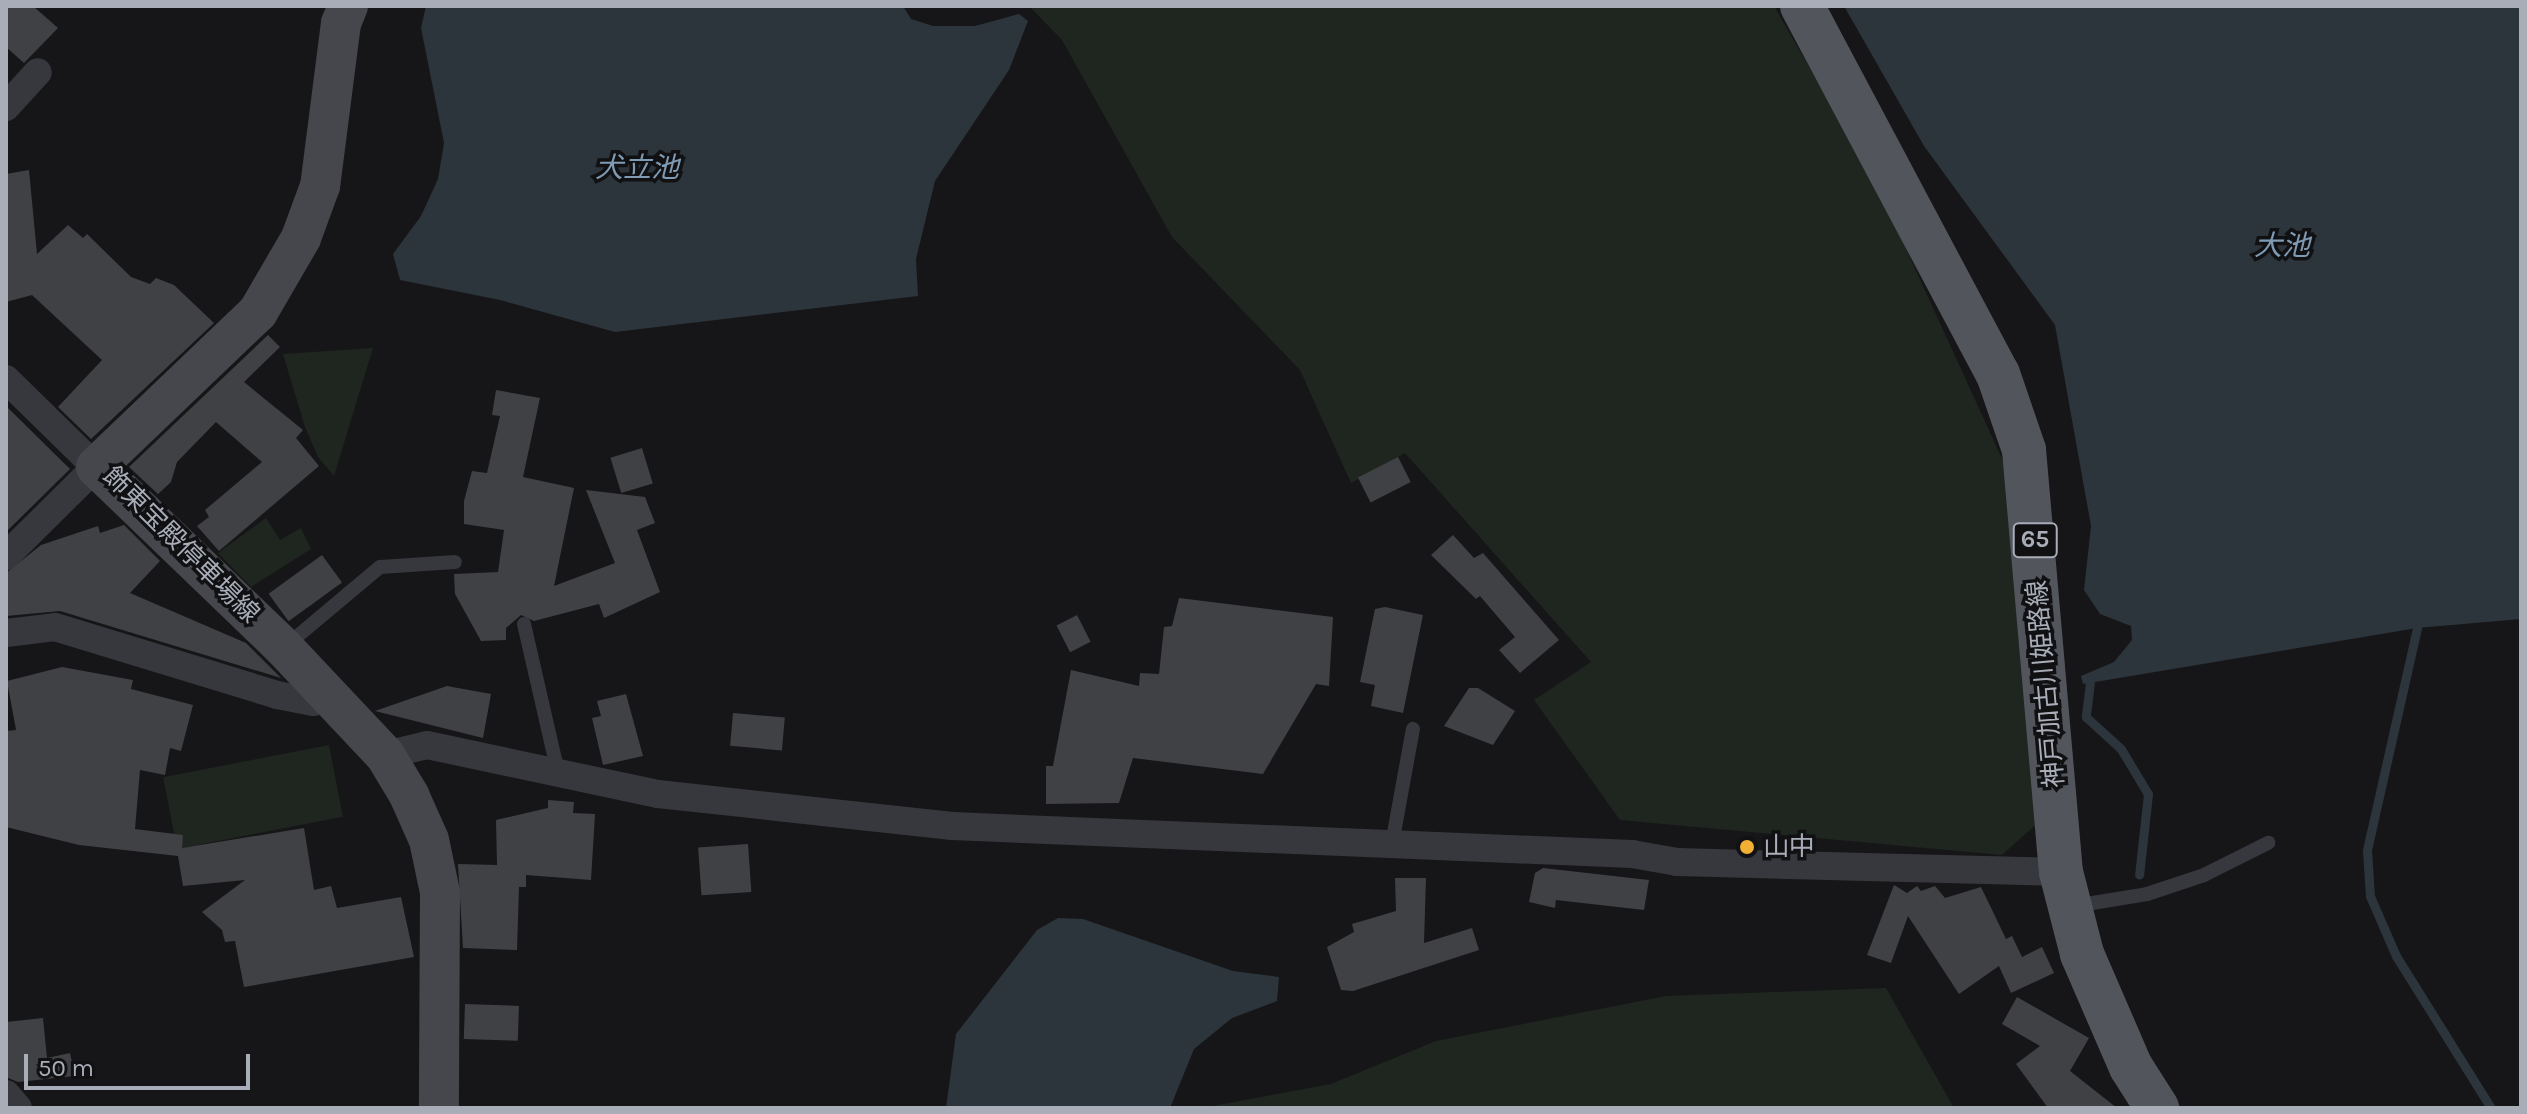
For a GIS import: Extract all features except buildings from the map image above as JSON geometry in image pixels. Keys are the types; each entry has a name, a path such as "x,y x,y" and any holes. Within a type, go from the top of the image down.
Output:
{"main road":[{"name":"飾東宝殿停車場線","path":"348,6 341,23 320,186 301,238 258,312 96,467 284,648 385,755 429,840 440,892 439,1108"},
{"name":"神戸加古川姫路線","path":"1802,6 1998,374 2024,450 2066,890 2082,954 2131,1067 2157,1108"}],"street":[{"path":"6,107 38,72"},
{"path":"6,379 96,467 6,556"},
{"path":"6,633 55,627 277,695 313,702 332,699"},
{"path":"385,755 427,745 658,794 952,826 1632,854 1677,862 2066,890"},
{"path":"6,1094 18,1108"}],"lane":[{"path":"284,648 380,567 455,562"},
{"path":"524,624 558,773"},
{"path":"1392,844 1413,729"},
{"path":"2066,890 2147,894 2190,880 2268,843"}],"shaded area":[{"path":"1029,6 1774,6 1875,181 2009,474 2040,821 2002,855 1620,820 1534,700 1591,662 1405,453 1351,483 1300,370 1172,237 1062,40"},
{"path":"373,348 334,476 318,457 305,427 283,354"},
{"path":"266,518 280,540 301,528 311,549 251,587 218,553"},
{"path":"329,745 343,817 177,849 163,777"},
{"path":"1886,988 1954,1108 1202,1108 1331,1084 1436,1041 1666,996"}],"water":[{"name":"犬立池","path":"426,6 903,6 911,19 933,26 975,26 1019,14 1028,21 1009,70 935,181 916,259 918,296 615,332 500,300 400,280 393,254 421,216 438,179 444,143 421,28"},
{"name":"大池","path":"1844,6 2521,6 2521,619 2417,628 2083,684 2081,676 2114,662 2132,640 2131,626 2100,614 2084,590 2091,526 2055,325 1924,146"},
{"path":"1058,918 1083,919 1233,971 1279,977 1277,1001 1232,1018 1194,1049 1170,1108 946,1108 956,1034 1037,930"}],"waterway":[{"path":"2417,628 2367,850 2370,896 2396,956 2491,1108"},
{"path":"2090,682 2086,717 2121,749 2148,794 2139,875"}],"place":[{"name":"山中","path":"1747,847"}]}
